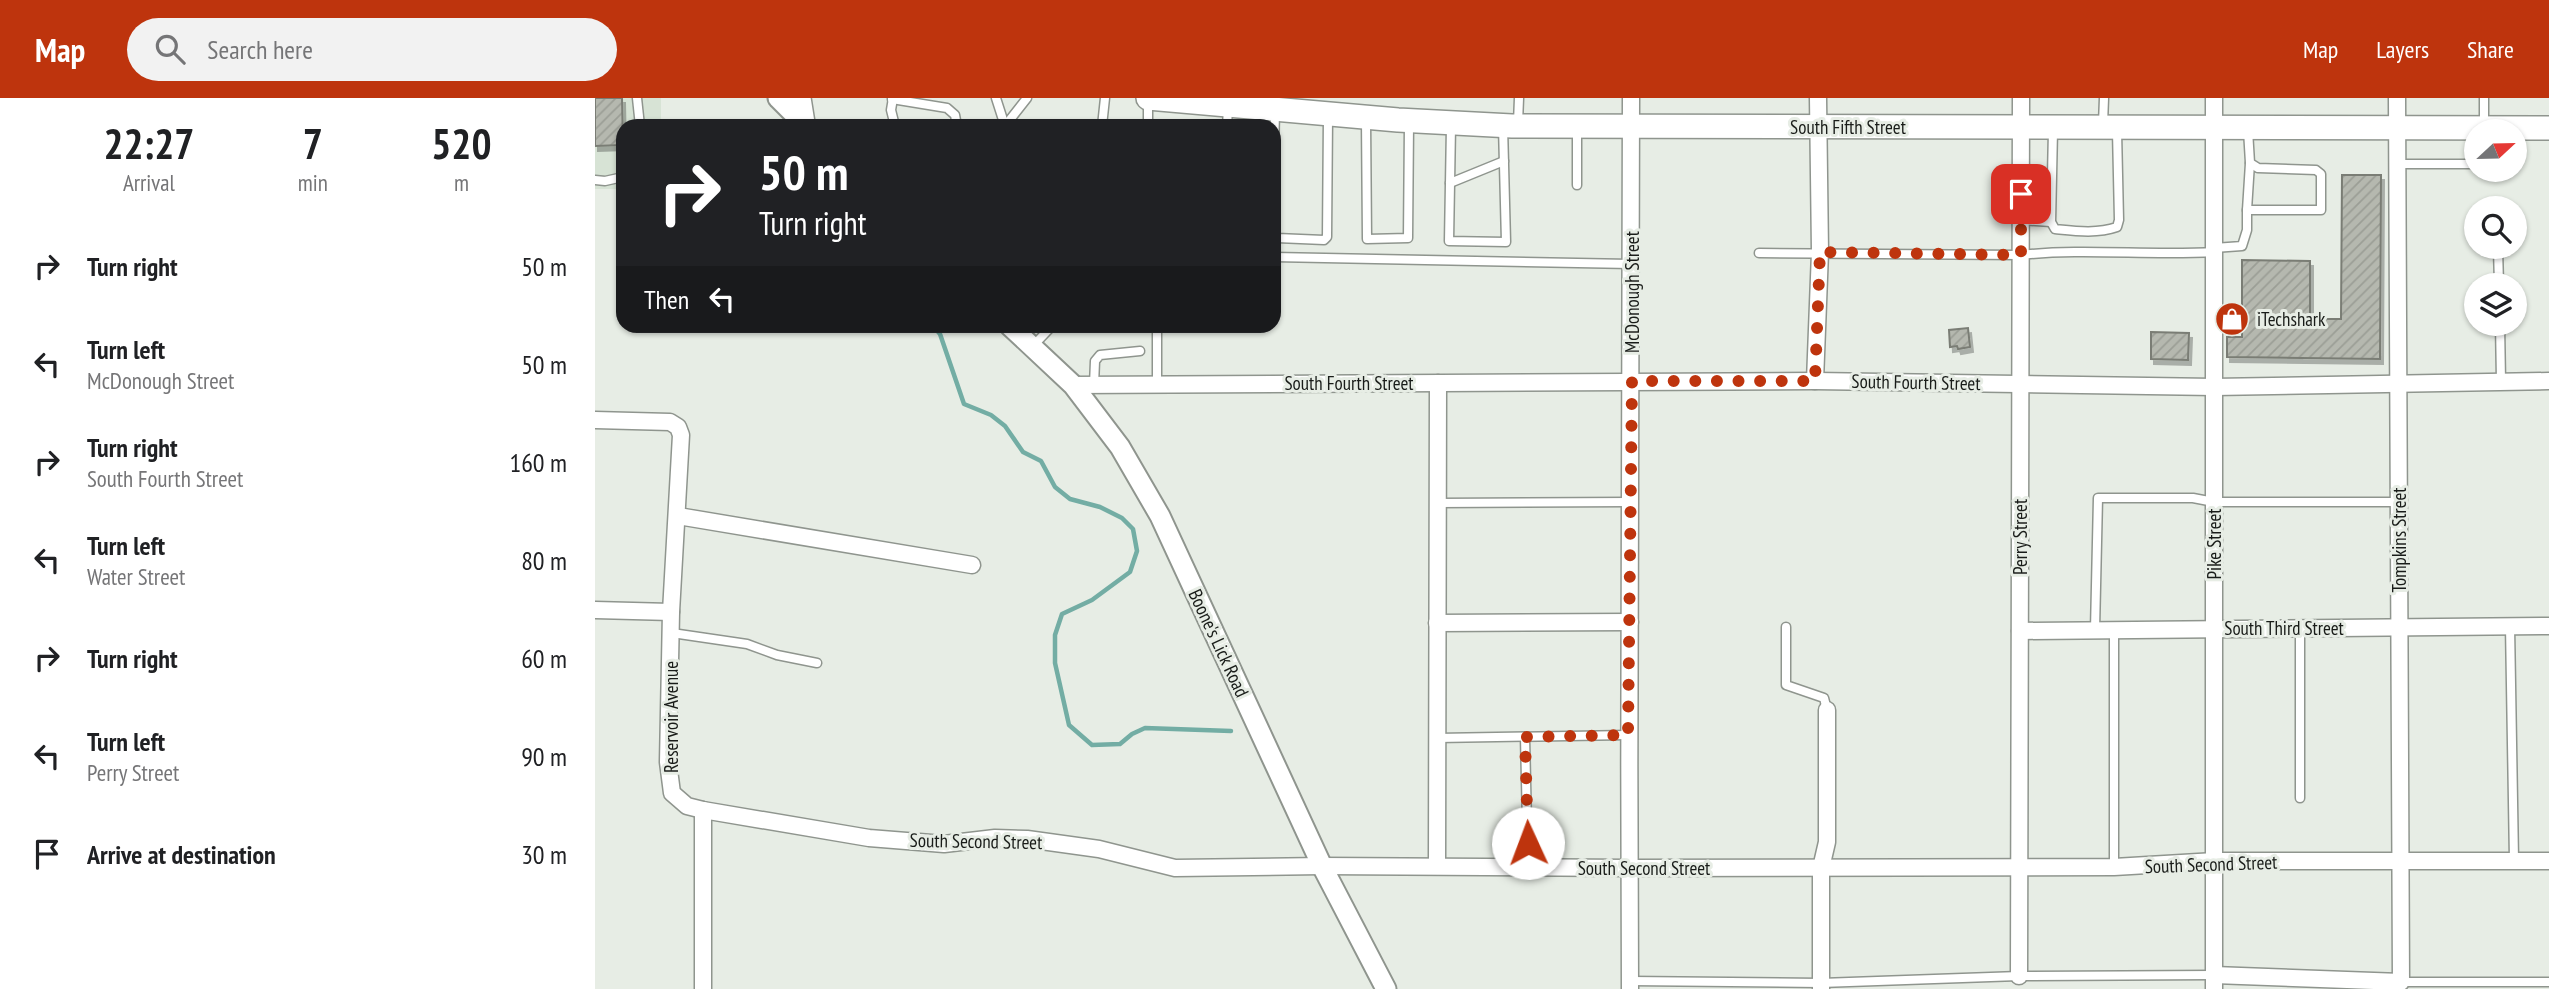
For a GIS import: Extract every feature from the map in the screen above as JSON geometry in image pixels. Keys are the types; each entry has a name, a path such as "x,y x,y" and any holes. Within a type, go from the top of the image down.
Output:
{"main road":[{"path":"799,98 803,119"},
{"name":"South Fifth Street","path":"1148,98 1175,99 1224,108 1270,105 1328,114 1511,126 2464,128"},
{"name":"South Fifth Street","path":"2527,128 2549,128"}],"street":[{"path":"778,98 798,119"},
{"name":"McDonough Street","path":"1630,985 1628,735 1632,98"},
{"path":"1815,381 1820,252 1818,98"},
{"name":"Perry Street","path":"2019,976 2021,98"},
{"name":"Pike Street","path":"2214,98 2214,982"},
{"name":"Tompkins Street","path":"2397,98 2401,982"},
{"name":"Boone's Lick Road","path":"1017,333 1073,385 1120,447 1160,516 1322,866 1386,989"},
{"name":"South Fourth Street","path":"1073,385 1815,381 2214,387 2549,381"},
{"path":"1437,866 1438,383"},
{"name":"Reservoir Avenue","path":"595,420 670,422 678,427 681,435 671,612 668,762 672,793 687,806 703,810"},
{"path":"678,516 972,565"},
{"path":"595,610 671,612"},
{"path":"1437,623 1630,622"},
{"name":"South Third Street","path":"2020,631 2549,626"},
{"path":"1821,986 1821,868 1826,842 1828,710"},
{"path":"703,810 703,989"},
{"name":"South Second Street","path":"703,810 869,838 944,844 995,838 1027,839 1099,849 1175,868 2114,867 2215,861 2549,861"},
{"path":"2214,982 2401,982"}],"lane":[{"path":"637,98 639,119"},
{"path":"996,98 1003,119"},
{"path":"1010,119 1027,98"},
{"path":"1104,119 1105,98"},
{"path":"1148,98 1148,119"},
{"path":"1451,123 1449,241 1506,242 1504,161 1519,98"},
{"path":"2021,220 2053,226 2107,230 2117,227 2119,220 2110,127 2104,98"},
{"path":"2483,98 2491,119"},
{"path":"893,119 891,110 893,99 947,108 956,119"},
{"path":"1281,238 1324,240 1327,237 1328,114"},
{"path":"1366,117 1367,239 1408,238 1409,121"},
{"path":"1577,126 1577,185"},
{"path":"2053,127 2053,226"},
{"path":"1759,253 2178,254 2242,246 2247,230 2250,163 2248,127"},
{"path":"1450,183 1504,161"},
{"path":"2247,210 2321,210 2321,174 2316,170 2258,168 2250,163"},
{"path":"2397,164 2464,164"},
{"path":"595,180 616,179"},
{"path":"1281,257 1632,264"},
{"path":"1032,347 1045,333"},
{"path":"1157,333 1157,385"},
{"path":"2500,336 2501,382"},
{"path":"1094,385 1095,361 1100,355 1140,351"},
{"path":"2095,630 2098,498 2193,498 2214,502 2399,502"},
{"path":"1438,503 1631,502"},
{"path":"2510,626 2514,860"},
{"path":"1786,627 1786,685 1824,698 1828,710"},
{"path":"2300,628 2300,799"},
{"path":"2114,630 2114,867"},
{"path":"672,633 747,644 777,655 817,663"},
{"path":"1437,738 1628,735"},
{"path":"1525,737 1528,867"},
{"path":"1630,985 1821,986 2019,976 2214,982"},
{"path":"2401,982 2549,982"}],"shaded area":[{"path":"595,98 661,98 661,119 616,119 616,189 595,189"}],"building":[{"path":"595,98 622,98 622,119 616,119 616,145 595,146"},
{"path":"2342,175 2381,175 2380,359 2227,357 2227,337 2242,337 2242,260 2310,261 2310,319 2341,319"},
{"path":"1968,328 1970,347 1950,347 1949,330"},
{"path":"2151,332 2189,333 2188,360 2151,359"}],"waterway":[{"path":"939,333 964,404 991,415 1005,426 1023,452 1041,461 1055,487 1070,499 1100,507 1122,518 1133,529 1137,551 1130,572 1092,600 1062,614 1055,635 1055,663 1069,725 1092,745 1120,744 1145,728 1231,731"}],"place":[{"name":"iTechshark","path":"2232,319"}],"route":[{"path":"1528,843 1525,737 1628,735 1632,381 1815,381 1820,252 2021,255 2021,194"}]}
